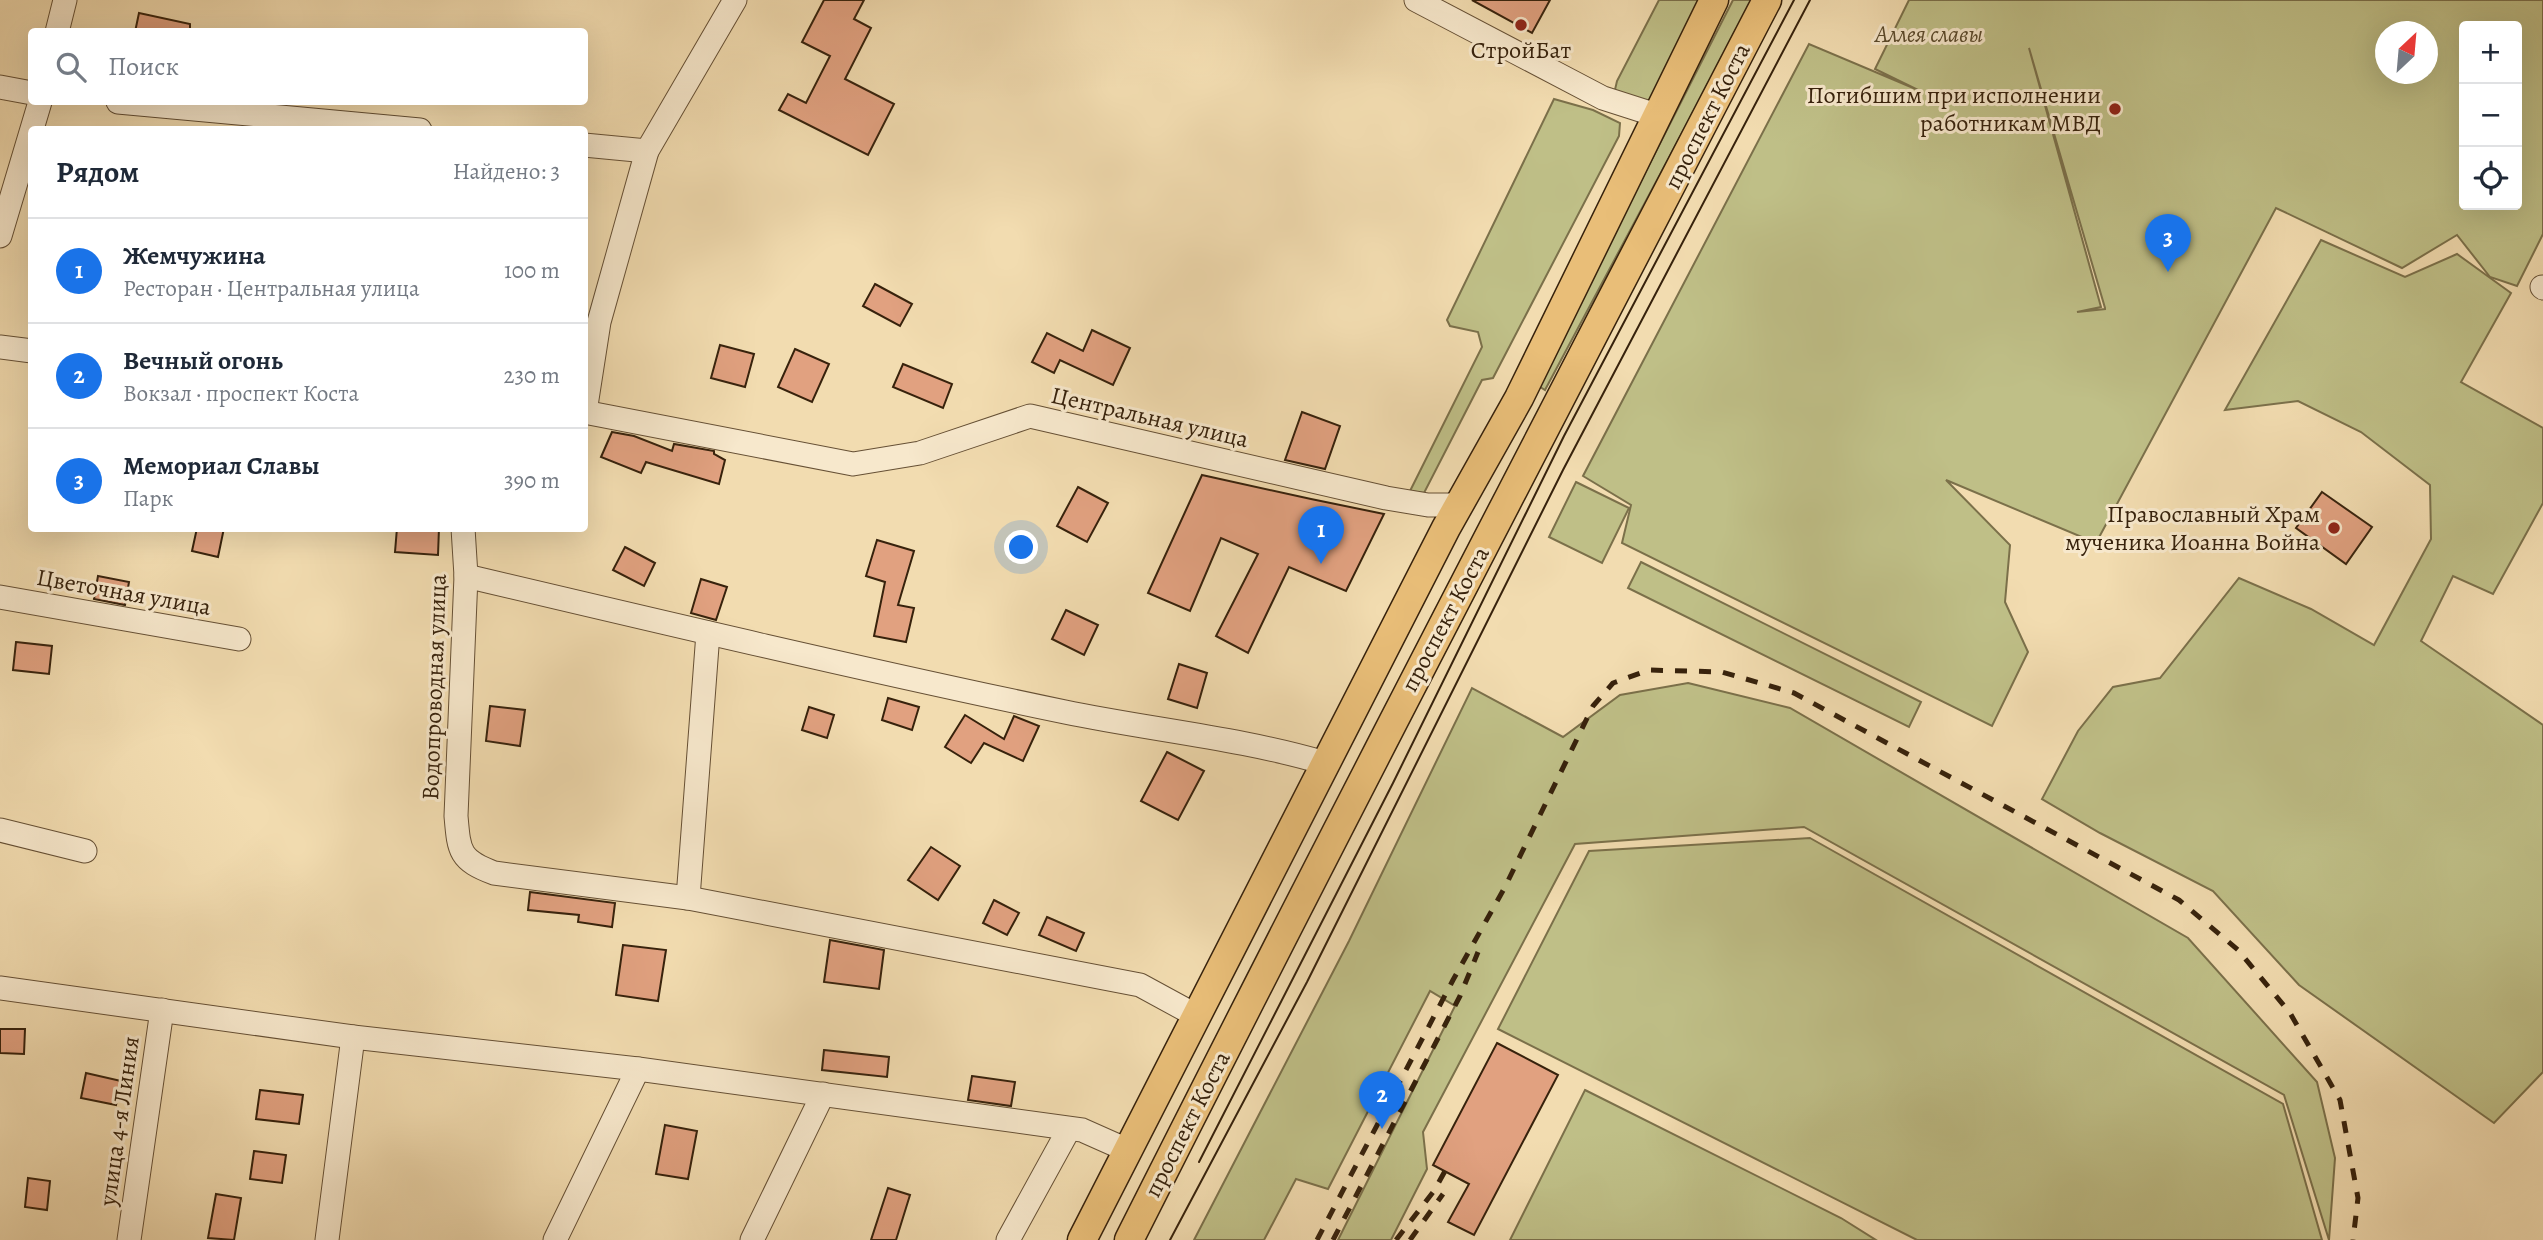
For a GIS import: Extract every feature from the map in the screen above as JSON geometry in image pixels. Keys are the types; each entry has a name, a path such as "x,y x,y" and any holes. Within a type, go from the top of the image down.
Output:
{"main road":[{"name":"проспект Коста","path":"1082,1240 1325,763 1459,505 1519,398 1714,0"},
{"name":"проспект Коста","path":"1129,1240 1429,647 1767,0"},
{"path":"1483,463 1518,481"}],"street":[{"path":"58,28 65,0"},
{"path":"588,393 599,322 647,150 735,0"},
{"path":"1416,0 1603,98 1656,116"},
{"path":"0,87 28,92"},
{"path":"33,126 39,105"},
{"path":"150,105 377,126"},
{"path":"0,236 28,142"},
{"path":"588,145 647,150"},
{"path":"0,347 28,350"},
{"name":"Центральная улица","path":"588,413 853,464 920,453 1030,416 1386,498 1428,505 1459,505"},
{"name":"Водопроводная улица","path":"463,532 466,576 456,816 459,848 471,864 494,873 688,898"},
{"path":"466,576 1069,713 1278,749 1325,763"},
{"name":"Цветочная улица","path":"0,597 239,639"},
{"path":"708,633 688,898 1140,985 1197,1016"},
{"path":"0,830 85,851"},
{"path":"0,988 353,1037 638,1069 1082,1130 1127,1150"},
{"name":"улица 4-я Линия","path":"129,1240 162,1010"},
{"path":"327,1240 353,1037"},
{"path":"555,1240 638,1069"},
{"path":"752,1240 823,1094"},
{"path":"1008,1240 1069,1129"}],"green space":[{"path":"1659,0 1703,0 1653,99 1646,106 1614,94 1617,81"},
{"path":"1733,0 1753,0 1545,390 1537,385"},
{"name":"Аллея славы","path":"1909,0 2543,0 2543,234 2517,286 2490,277 2457,235 2402,268 2276,208 2096,543 1946,480 2010,545 2005,602 2028,652 1992,726 1622,543 1631,505 1583,476 1809,44 1918,90 1875,69","holes":["2029,48 2105,308 2105,309 2077,312 2101,307"]},
{"path":"1554,99 1593,110 1620,123 1619,136 1493,378 1482,380 1424,493 1410,491 1482,347 1478,332 1450,326 1447,320"},
{"path":"2321,240 2405,277 2457,254 2511,293 2461,382 2543,428 2543,503 2493,594 2453,576 2421,641 2543,725 2543,1072 2494,1123 2299,985 2213,891 2100,833 2042,799 2078,731 2113,687 2160,678 2239,578 2311,609 2374,645 2431,539 2430,485 2361,432 2298,401 2225,410"},
{"path":"1576,482 1629,508 1602,563 1549,537"},
{"path":"1641,562 1921,702 1909,727 1628,588"},
{"path":"1688,683 1790,708 2188,938 2317,1082 2335,1158 2329,1240 2284,1095 1804,827 1575,844 1423,1132 1427,1169 1391,1240 1338,1240 1455,1006 1430,991 1328,1189 1296,1179 1264,1240 1194,1240 1349,941 1472,688 1563,737 1620,695"},
{"path":"1810,838 2283,1104 2322,1240 1917,1240 1498,1029 1589,851"},
{"path":"1585,1090 1841,1218 1876,1240 1510,1240"}],"building":[{"path":"824,0 864,0 854,19 871,28 845,79 894,104 868,155 779,110 788,94 806,103 830,56 802,42"},
{"path":"1472,0 1550,0 1532,33"},
{"path":"139,13 190,24 190,28 136,28"},
{"path":"875,284 912,304 900,326 863,306"},
{"path":"1092,330 1130,348 1113,385 1060,360 1054,373 1032,362 1047,333 1083,351"},
{"path":"720,345 754,354 745,387 711,378"},
{"path":"795,349 829,364 812,402 778,387"},
{"path":"903,364 952,384 943,408 893,387"},
{"path":"1302,412 1340,426 1325,469 1285,460"},
{"path":"612,432 634,436 672,451 674,444 714,451 714,454 725,460 719,484 646,462 641,473 601,457"},
{"path":"1202,475 1384,514 1346,591 1289,567 1248,653 1216,636 1258,554 1221,538 1190,611 1148,593"},
{"path":"1078,487 1108,503 1087,542 1057,526"},
{"name":"Православный Храм мученика Иоанна Война","path":"2322,492 2372,527 2346,564 2296,528"},
{"path":"196,532 223,532 218,557 192,551"},
{"path":"397,532 439,532 438,555 395,552"},
{"path":"877,540 914,551 898,605 914,608 906,642 874,636 885,582 866,576"},
{"path":"625,547 655,563 644,586 613,570"},
{"path":"98,576 129,582 125,605 94,599"},
{"path":"701,579 727,587 716,620 691,613"},
{"path":"1066,610 1098,625 1084,655 1052,639"},
{"path":"16,642 52,646 49,674 13,670"},
{"path":"1179,664 1207,673 1197,708 1168,699"},
{"path":"888,698 919,707 912,730 882,720"},
{"path":"490,706 525,710 520,746 486,741"},
{"path":"809,707 834,715 827,738 802,730"},
{"path":"965,715 1004,739 1014,716 1039,726 1023,761 984,743 971,763 945,747"},
{"path":"1167,752 1204,771 1178,820 1141,801"},
{"path":"931,847 960,866 938,900 908,880"},
{"path":"530,892 615,903 612,927 578,922 579,915 528,910"},
{"path":"994,900 1019,913 1007,935 983,923"},
{"path":"1047,917 1084,933 1076,951 1039,935"},
{"path":"830,940 884,950 879,989 824,982"},
{"path":"623,945 666,950 658,1001 616,995"},
{"path":"0,1029 25,1029 24,1054 0,1053"},
{"path":"1497,1043 1558,1075 1474,1235 1448,1222 1469,1184 1433,1165"},
{"path":"824,1050 889,1057 887,1077 822,1070"},
{"path":"86,1073 121,1081 116,1105 81,1098"},
{"path":"972,1076 1015,1082 1011,1106 968,1100"},
{"path":"260,1090 303,1095 299,1124 256,1119"},
{"path":"665,1125 697,1131 688,1179 656,1174"},
{"path":"254,1151 286,1155 282,1183 250,1179"},
{"path":"28,1178 50,1181 47,1210 25,1207"},
{"path":"888,1188 910,1195 896,1240 871,1240"},
{"path":"216,1194 241,1198 234,1240 208,1238"}],"tram line":[{"path":"1199,1162 1393,783 1564,436 1794,0"},
{"path":"1170,1240 1307,982 1563,470 1810,0"}],"railway":[{"path":"1317,1240 1453,980 1505,887 1593,706 1613,683 1649,670 1722,672 1794,693 2179,900 2238,950 2290,1013 2340,1100 2358,1198 2353,1240"},
{"path":"1333,1240 1460,996 1478,952"},
{"path":"1396,1240 1434,1191 1445,1171"},
{"path":"1410,1240 1443,1194"}],"place":[{"name":"СтройБат","path":"1521,25"},
{"name":"Погибшим при исполнении работникам МВД","path":"2115,109"},
{"name":"Мемориал Славы","path":"2168,272"},
{"name":"Православный Храм мученика Иоанна Война","path":"2334,528"},
{"name":"Жемчужина","path":"1321,564"},
{"name":"Вечный огонь","path":"1382,1129"}]}
